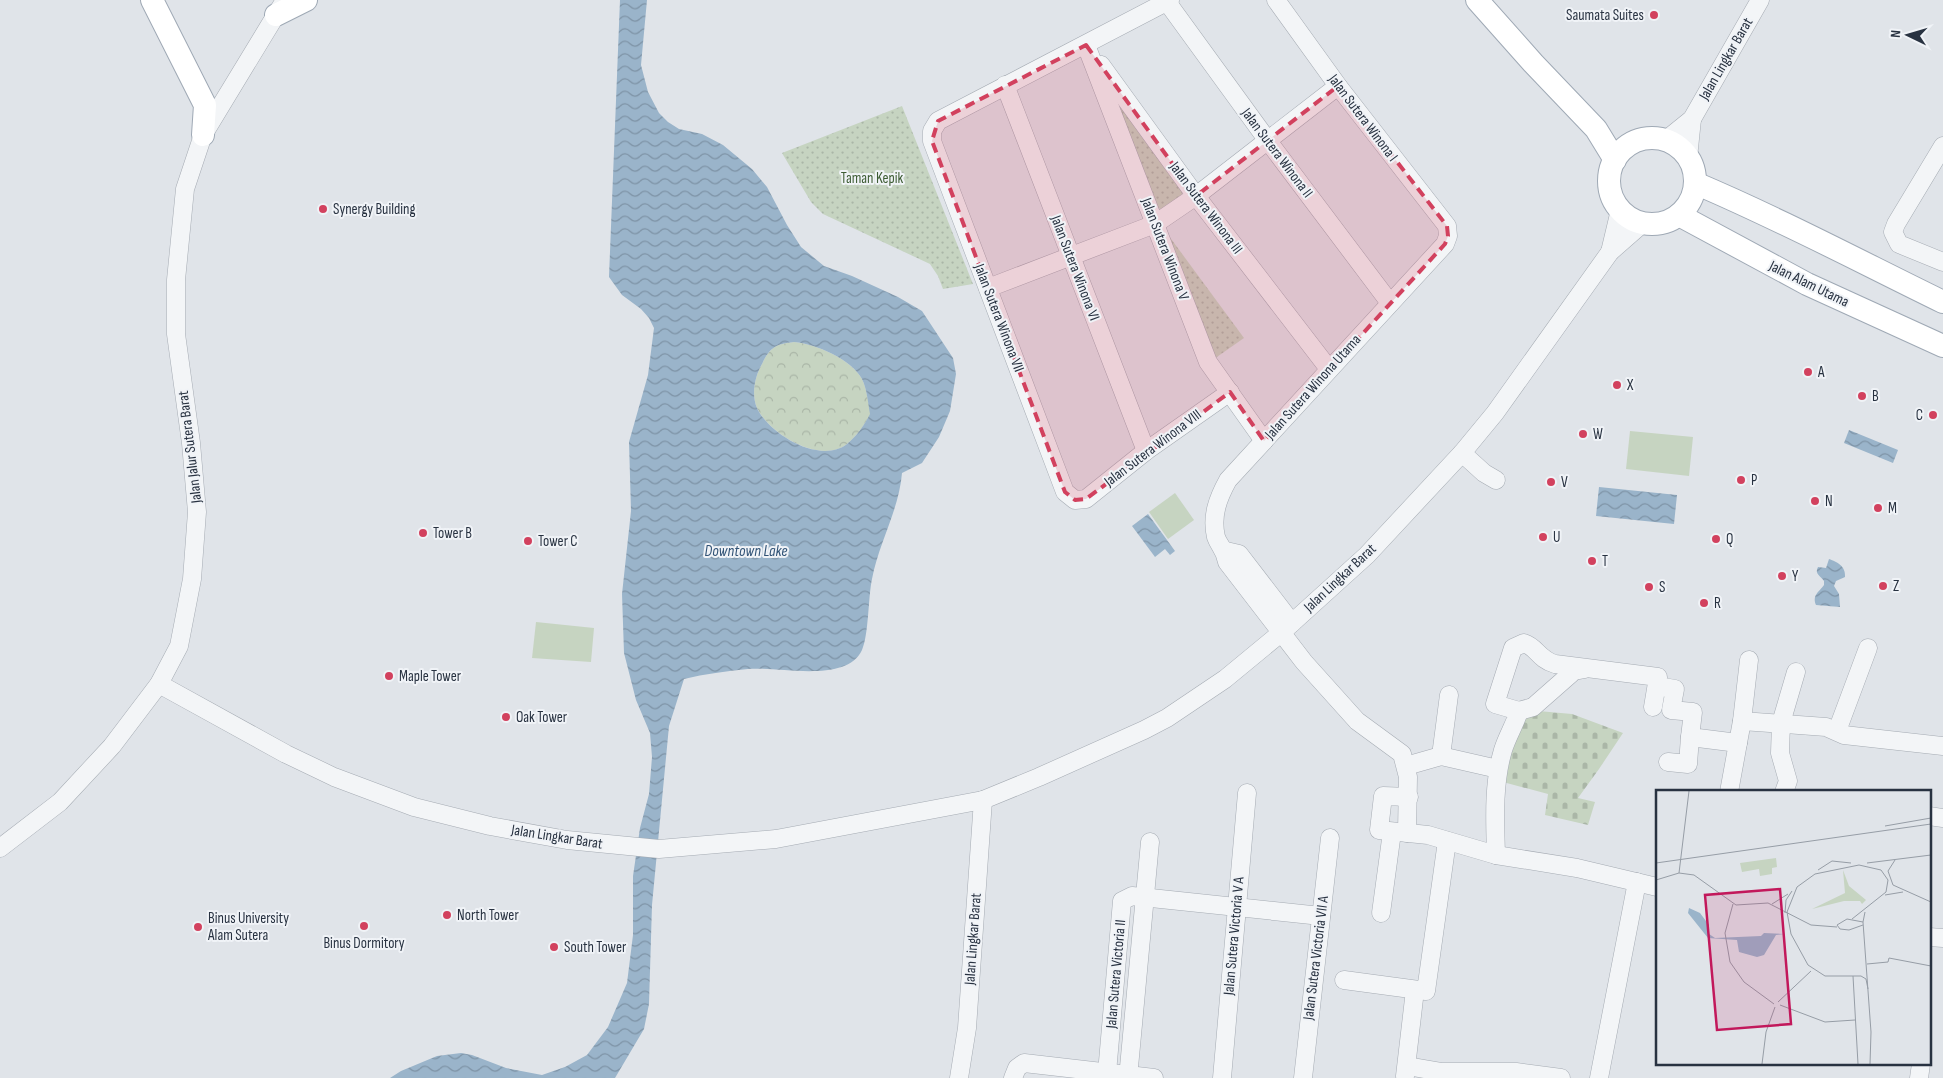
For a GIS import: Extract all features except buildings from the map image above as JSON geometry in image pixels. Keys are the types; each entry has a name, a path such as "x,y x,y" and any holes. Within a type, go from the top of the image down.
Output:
{"main road":[{"path":"152,0 204,105 203,135"},
{"path":"281,7 306,0"},
{"path":"1477,0 1533,63 1596,129 1615,160"},
{"path":"1596,129 1636,141"},
{"path":"1703,187 1679,215 1668,221 1656,224 1643,223 1630,218 1620,210 1611,194 1610,176 1615,160 1624,149 1636,141 1650,138 1666,140 1678,147 1688,158 1703,187 1702,204 1704,211 1710,217 1760,247 1773,266"},
{"path":"1703,187 1760,211 1943,302"},
{"name":"Jalan Alam Utama","path":"1679,215 1827,293 1943,346"}],"street":[{"name":"Jalan Sutera Winona I","path":"1276,0 1338,86 1446,226 1448,236"},
{"name":"Jalan Lingkar Barat","path":"1666,140 1692,119 1760,0"},
{"path":"1005,85 1086,45 1168,1"},
{"name":"Jalan Sutera Winona II","path":"1168,1 1268,141 1390,303"},
{"name":"Jalan Jalur Sutera Barat","path":"0,848 60,802 112,746 159,684 179,646 192,579 197,512 191,443 176,334 176,280 184,189 203,135 281,7"},
{"name":"Jalan Sutera Winona III","path":"1086,45 1196,196 1329,369"},
{"name":"Jalan Sutera Winona V","path":"1086,45 1208,362 1264,441"},
{"name":"Jalan Sutera Winona VII","path":"1005,85 938,121 932,131 932,141 1064,492 1075,500"},
{"name":"Jalan Sutera Winona VI","path":"1005,85 1146,451"},
{"path":"988,288 1155,224 1196,196 1338,86"},
{"name":"Jalan Lingkar Barat","path":"1688,158 1692,119"},
{"path":"1943,146 1896,224 1894,232 1899,244 1943,262"},
{"name":"Jalan Lingkar Barat","path":"1610,252 1620,210"},
{"name":"Jalan Lingkar Barat","path":"159,684 286,754 334,777 414,807 490,826 567,840 659,849 776,839 983,800 1039,777 1167,718 1225,679 1287,628 1367,555 1462,453 1496,413 1610,252 1643,223"},
{"name":"Jalan Sutera Winona Utama","path":"1406,766 1402,754 1357,721 1304,662 1287,628 1239,554 1226,552 1217,538 1214,522 1216,503 1228,480 1445,244 1448,236"},
{"name":"Jalan Sutera Winona VIII","path":"1075,500 1086,499 1146,451 1230,392"},
{"path":"1462,453 1484,473 1496,480"},
{"path":"1585,669 1574,671 1533,707 1519,711 1495,704 1513,648 1524,643 1531,646 1538,655 1548,662 1585,669 1658,677 1653,707"},
{"path":"1837,730 1868,648"},
{"path":"1729,790 1742,721 1749,660"},
{"path":"1785,790 1788,781 1780,753 1781,723 1796,672"},
{"path":"1657,686 1675,689 1671,710 1693,712 1688,764 1668,762"},
{"path":"1441,756 1449,695"},
{"path":"1496,855 1498,769 1504,748 1519,711"},
{"path":"1742,721 1826,727 1837,730 1844,735 1943,746"},
{"path":"1690,737 1738,743"},
{"path":"1380,913 1409,797 1406,766 1441,756 1498,769"},
{"name":"Jalan Sutera Victoria V A","path":"1222,1078 1247,793"},
{"path":"1409,797 1383,796 1379,830 1428,836 1496,855 1577,868 1656,887"},
{"name":"Jalan Lingkar Barat","path":"959,1078 967,1028 983,800"},
{"path":"1930,816 1943,818"},
{"name":"Jalan Sutera Victoria VII A","path":"1302,1078 1330,838"},
{"path":"1344,980 1426,990 1447,841"},
{"name":"Jalan Sutera Victoria II","path":"1128,1077 1150,842"},
{"path":"1600,1078 1638,882"},
{"name":"Jalan Sutera Victoria II","path":"1107,1073 1122,901 1132,896 1146,897"},
{"path":"1146,897 1321,916"},
{"path":"1930,937 1943,938"},
{"path":"1415,990 1406,1072 1516,1072 1561,1078"},
{"path":"1013,1077 1017,1068 1024,1063 1128,1077 1154,1078"}],"highlighted area":[{"path":"1086,45 1196,196 1338,86 1447,226 1448,236 1445,244 1264,441 1230,392 1086,499 1075,500 1065,492 932,141 938,121"}],"green space":[{"name":"Taman Kepik","path":"902,106 973,284 943,289 938,276 930,264 823,214 811,202 782,153"},
{"path":"1122,108 1183,192 1177,201 1170,206 1160,209 1155,205 1119,109"},
{"path":"1166,232 1244,338 1214,359"},
{"path":"794,342 822,349 841,359 857,372 864,383 871,413 854,437 847,444 836,450 810,449 797,444 772,428 763,418 755,403 757,374 765,358 774,347"},
{"path":"1630,431 1693,437 1689,476 1626,469"},
{"path":"1175,493 1194,520 1168,539 1149,512"},
{"path":"536,622 594,628 591,662 532,658"},
{"path":"1527,710 1572,714 1623,733 1578,798 1595,802 1588,825 1545,815 1548,794 1503,782 1506,758"}],"water":[{"name":"Downtown Lake","path":"620,0 647,0 641,65 648,92 659,113 679,129 702,134 723,145 752,169 767,187 801,247 824,266 852,276 898,297 922,311 953,358 956,374 950,411 939,437 922,463 902,473 897,500 875,565 864,643 862,650 854,660 842,667 827,670 748,669 684,679 669,726 652,905 649,1004 644,1029 615,1078 390,1078 401,1071 437,1056 461,1053 472,1055 506,1068 542,1075 565,1067 587,1055 608,1027 627,983 633,935 633,876 640,828 649,794 652,757 650,733 636,700 624,653 622,594 631,511 629,442 648,375 654,328 649,318 641,309 622,295 609,277","holes":["794,342 822,349 850,365 862,379 865,387 870,414 854,437 847,444 836,450 823,451 796,444 772,428 763,418 755,403 754,391 756,380 771,350 778,345"]},
{"path":"1849,430 1898,450 1893,463 1844,443"},
{"path":"1599,487 1677,495 1674,524 1596,516"},
{"path":"1148,514 1175,551 1170,555 1165,549 1155,557 1132,526"},
{"path":"1829,559 1840,565 1845,573 1845,577 1836,581 1834,586 1839,594 1840,607 1816,605 1815,602 1817,594 1824,585 1824,581 1817,573 1817,569 1818,567 1826,568"}],"place":[{"name":"Saumata Suites","path":"1654,15"},
{"name":"Synergy Building","path":"323,209"},
{"name":"A","path":"1808,372"},
{"name":"X","path":"1617,385"},
{"name":"B","path":"1862,396"},
{"name":"C","path":"1933,415"},
{"name":"W","path":"1583,434"},
{"name":"P","path":"1741,480"},
{"name":"V","path":"1551,482"},
{"name":"N","path":"1815,501"},
{"name":"M","path":"1878,508"},
{"name":"Tower B","path":"423,533"},
{"name":"U","path":"1543,537"},
{"name":"Q","path":"1716,539"},
{"name":"Tower C","path":"528,541"},
{"name":"T","path":"1592,561"},
{"name":"Y","path":"1782,576"},
{"name":"Z","path":"1883,586"},
{"name":"S","path":"1649,587"},
{"name":"R","path":"1704,603"},
{"name":"Maple Tower","path":"389,676"},
{"name":"Oak Tower","path":"506,717"},
{"name":"North Tower","path":"447,915"},
{"name":"Binus Dormitory","path":"364,926"},
{"name":"Binus University Alam Sutera","path":"198,927"},
{"name":"South Tower","path":"554,947"}]}
